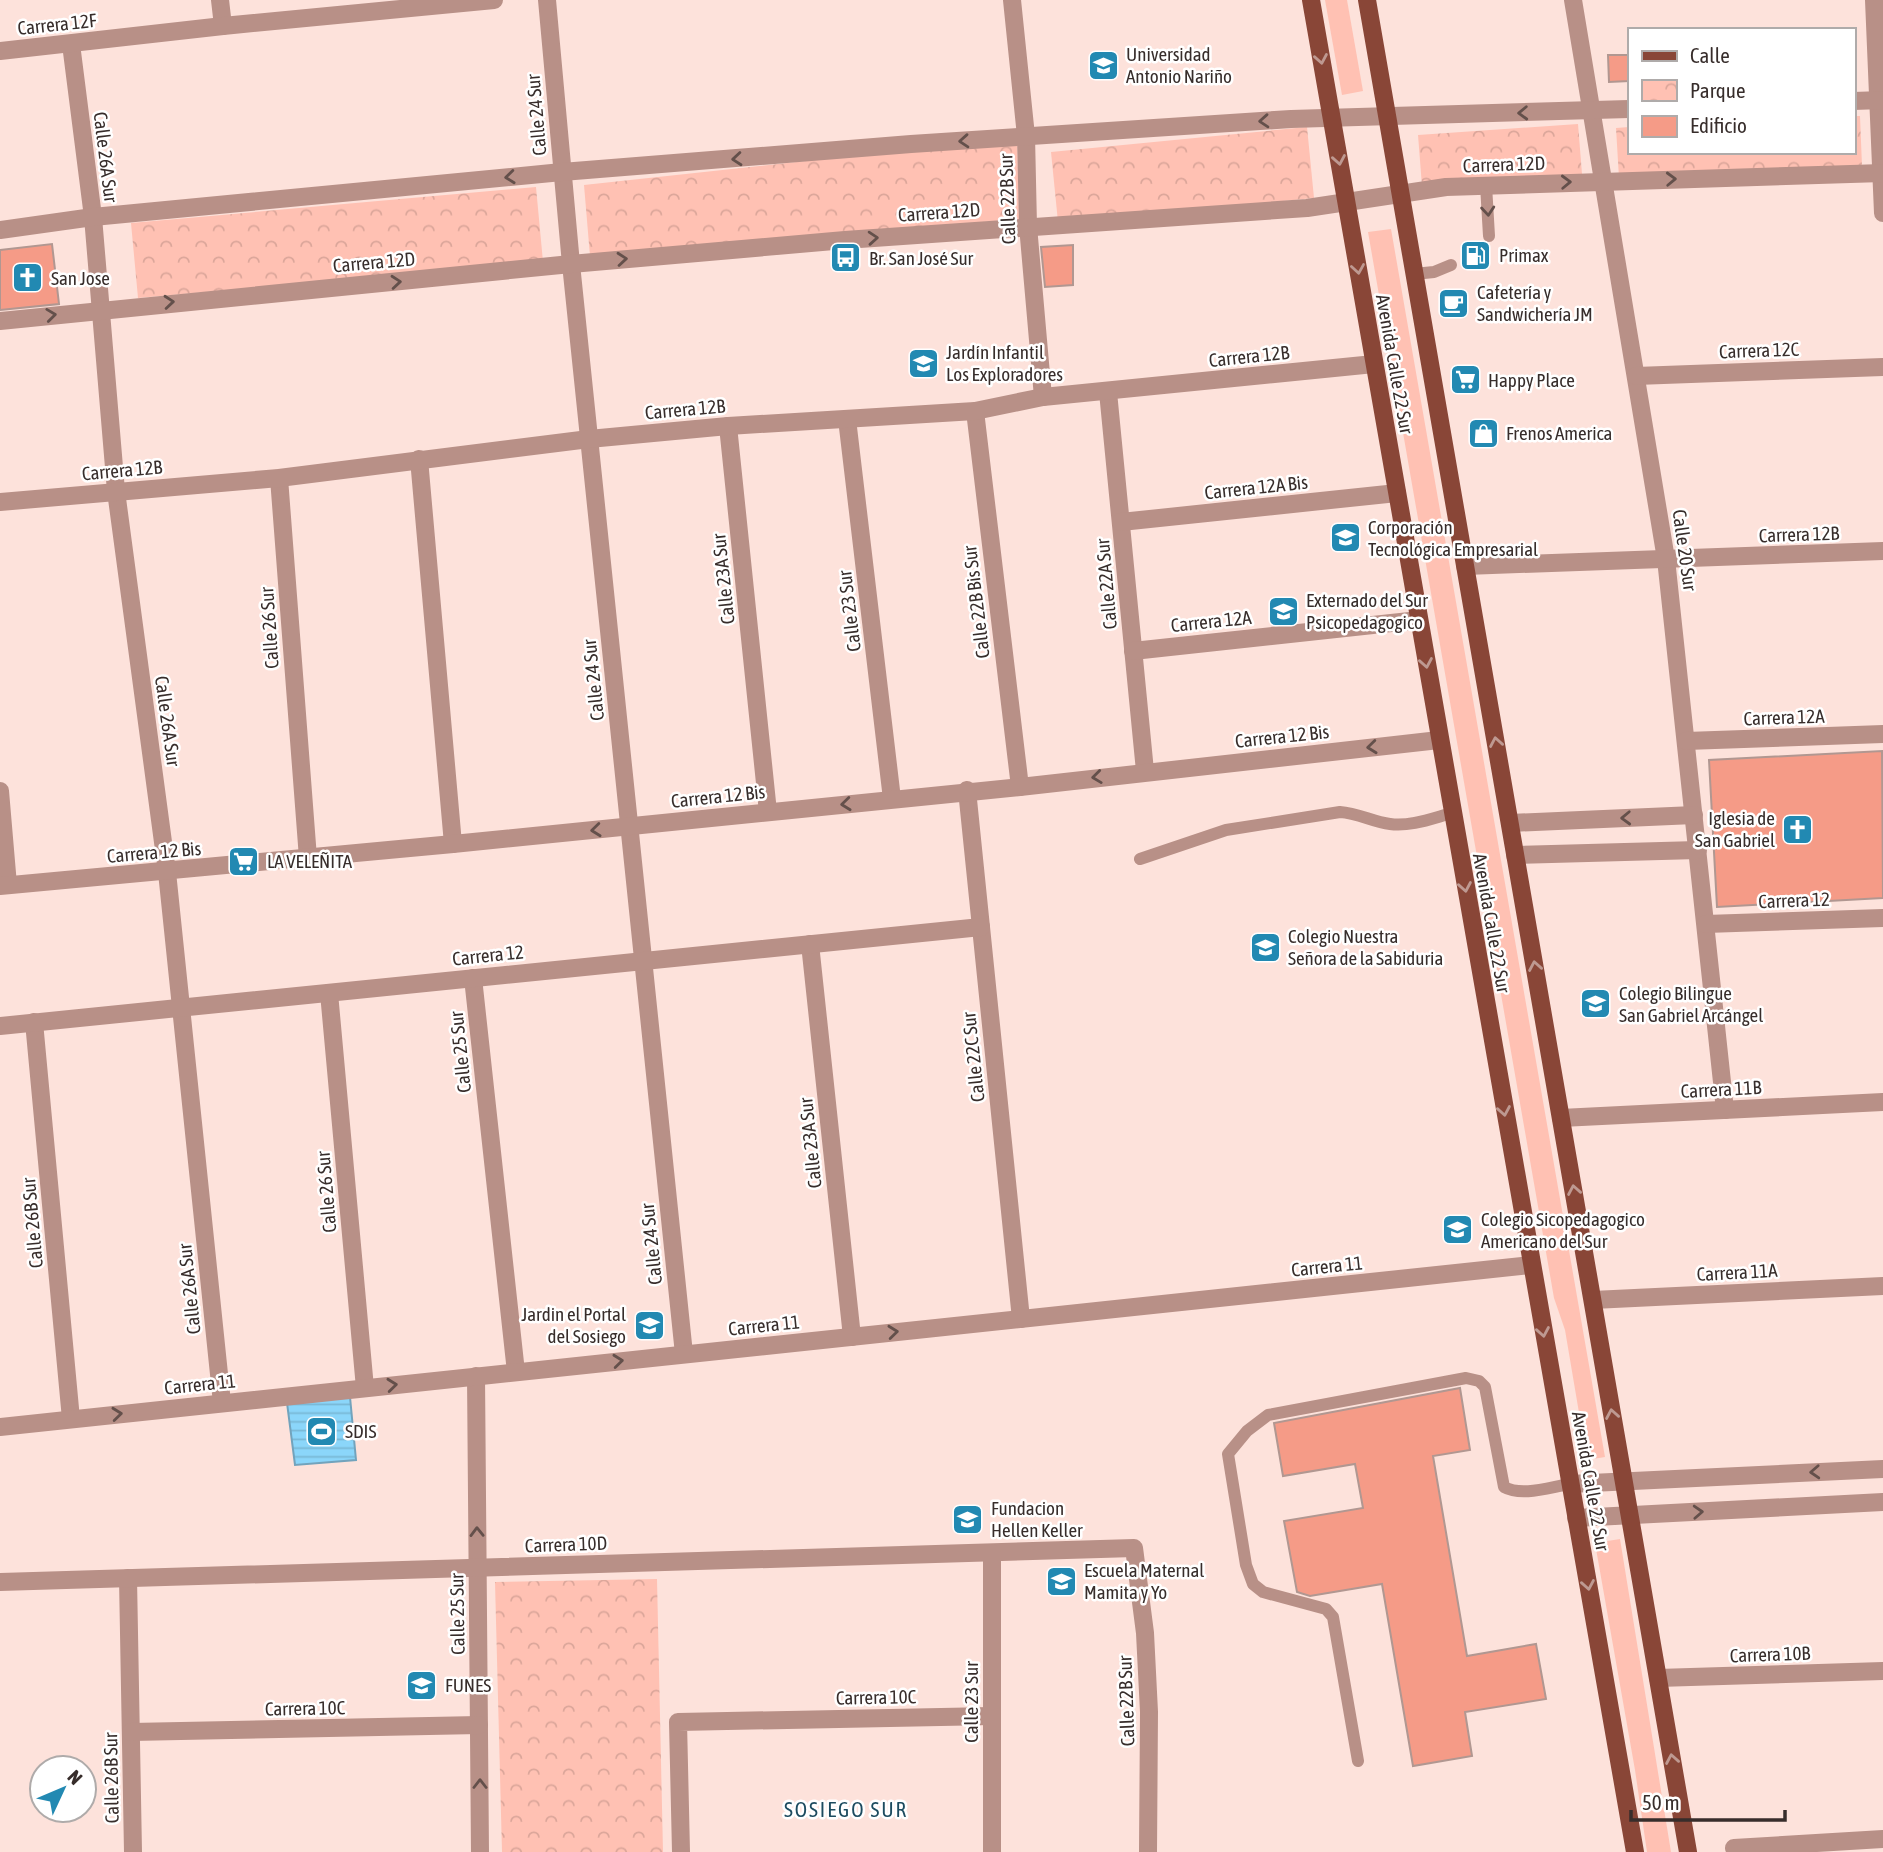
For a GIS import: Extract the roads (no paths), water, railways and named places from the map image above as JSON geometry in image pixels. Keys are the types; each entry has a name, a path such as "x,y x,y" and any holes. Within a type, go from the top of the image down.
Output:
{"main road":[{"name":"Avenida Calle 22 Sur","path":"1311,0 1634,1852"},
{"name":"Avenida Calle 22 Sur","path":"1367,0 1689,1852"}],"street":[{"path":"220,0 223,26"},
{"name":"Carrera 12F","path":"0,51 223,26 364,6 494,0"},
{"name":"Calle 24 Sur","path":"547,0 571,264 684,1354"},
{"name":"Calle 22B Sur","path":"1012,0 1026,136 1028,226 1043,397"},
{"name":"Calle 20 Sur","path":"1573,0 1666,559 1725,1110"},
{"path":"1874,0 1881,100 1883,213"},
{"name":"Calle 26A Sur","path":"71,44 93,217 116,491 167,872 222,1403"},
{"path":"1855,102 1881,100"},
{"path":"0,230 93,217 562,172 1026,136 1291,119 1628,109"},
{"name":"Carrera 12D","path":"0,321 571,264 1028,226 1307,208 1446,187 1882,173"},
{"name":"Carrera 12B","path":"0,502 279,478 589,439 728,426 975,411 1043,397 1374,364"},
{"name":"Carrera 12C","path":"1636,376 1883,367"},
{"name":"Calle 22A Sur","path":"1108,392 1144,771"},
{"name":"Calle 22B Bis Sur","path":"975,411 1020,787"},
{"name":"Calle 23 Sur","path":"847,419 892,799"},
{"name":"Calle 23A Sur","path":"728,426 768,812"},
{"path":"419,459 453,844"},
{"name":"Calle 26 Sur","path":"279,478 308,858"},
{"name":"Carrera 12A Bis","path":"1121,523 1396,493"},
{"name":"Carrera 12B","path":"1465,566 1883,551"},
{"name":"Carrera 12A","path":"1133,651 1419,620"},
{"name":"Carrera 12A","path":"1686,741 1883,734"},
{"name":"Carrera 12 Bis","path":"4,885 167,872 967,790 1020,787 1439,740"},
{"name":"Calle 22C Sur","path":"967,790 1021,1319"},
{"path":"0,791 4,885"},
{"path":"1510,823 1694,816"},
{"path":"1515,855 1698,850"},
{"name":"Carrera 12","path":"1706,924 1883,918"},
{"name":"Carrera 12","path":"0,1026 981,927"},
{"name":"Calle 23A Sur","path":"810,944 852,1337"},
{"name":"Calle 25 Sur","path":"473,978 516,1372"},
{"name":"Calle 26 Sur","path":"329,993 365,1388"},
{"name":"Calle 26B Sur","path":"34,1022 71,1419"},
{"name":"Carrera 11B","path":"1561,1118 1883,1102"},
{"name":"Carrera 11","path":"0,1427 1531,1265"},
{"name":"Carrera 11A","path":"1593,1300 1883,1286"},
{"name":"Calle 25 Sur","path":"476,1376 480,1852"},
{"path":"1570,1484 1883,1469"},
{"path":"1576,1518 1883,1502"},
{"name":"Calle 22B Sur","path":"1134,1548 1145,1633 1149,1712 1148,1852"},
{"name":"Carrera 10D","path":"0,1582 1134,1548"},
{"name":"Calle 23 Sur","path":"992,1553 992,1852"},
{"name":"Calle 26B Sur","path":"128,1578 133,1852"},
{"name":"Carrera 10B","path":"1658,1678 1883,1671"},
{"name":"Carrera 10C","path":"681,1852 678,1722 992,1716"},
{"name":"Carrera 10C","path":"131,1732 479,1725"},
{"path":"1734,1848 1883,1839"}],"lane":[{"path":"1486,185 1489,236"},
{"path":"1414,274 1434,272 1451,265"},
{"path":"1140,859 1226,830 1340,811 1356,813 1392,825 1408,824 1452,813"},
{"path":"1358,1761 1334,1617 1326,1609 1263,1592 1253,1584 1245,1565 1228,1454 1247,1432 1268,1415 1466,1378 1479,1381 1485,1387 1503,1487 1524,1492 1570,1484"}],"water":[{"name":"SDIS","path":"350,1397 356,1460 295,1465 287,1403"}],"place":[{"name":"Universidad Antonio Nariño","path":"1103,65"},
{"name":"Primax","path":"1476,255"},
{"name":"Br. San José Sur","path":"846,258"},
{"name":"San Jose","path":"28,278"},
{"name":"Cafetería y Sandwichería JM","path":"1454,303"},
{"name":"Jardín Infantil Los Exploradores","path":"923,363"},
{"name":"Happy Place","path":"1465,380"},
{"name":"Frenos America","path":"1483,433"},
{"name":"Corporación Tecnológica Empresarial","path":"1345,538"},
{"name":"Externado del Sur Psicopedagogico","path":"1283,611"},
{"name":"Iglesia de San Gabriel","path":"1798,829"},
{"name":"LA VELEÑITA","path":"244,861"},
{"name":"Colegio Nuestra Señora de la Sabiduria","path":"1265,947"},
{"name":"Colegio Bilingue San Gabriel Arcángel","path":"1596,1004"},
{"name":"Colegio Sicopedagogico Americano del Sur","path":"1458,1230"},
{"name":"Jardin el Portal del Sosiego","path":"649,1325"},
{"name":"SDIS","path":"322,1431"},
{"name":"Fundacion Hellen Keller","path":"968,1519"},
{"name":"Escuela Maternal Mamita y Yo","path":"1061,1581"},
{"name":"FUNES","path":"422,1685"}],"district":[{"name":"SOSIEGO SUR","path":"846,1809"}]}
